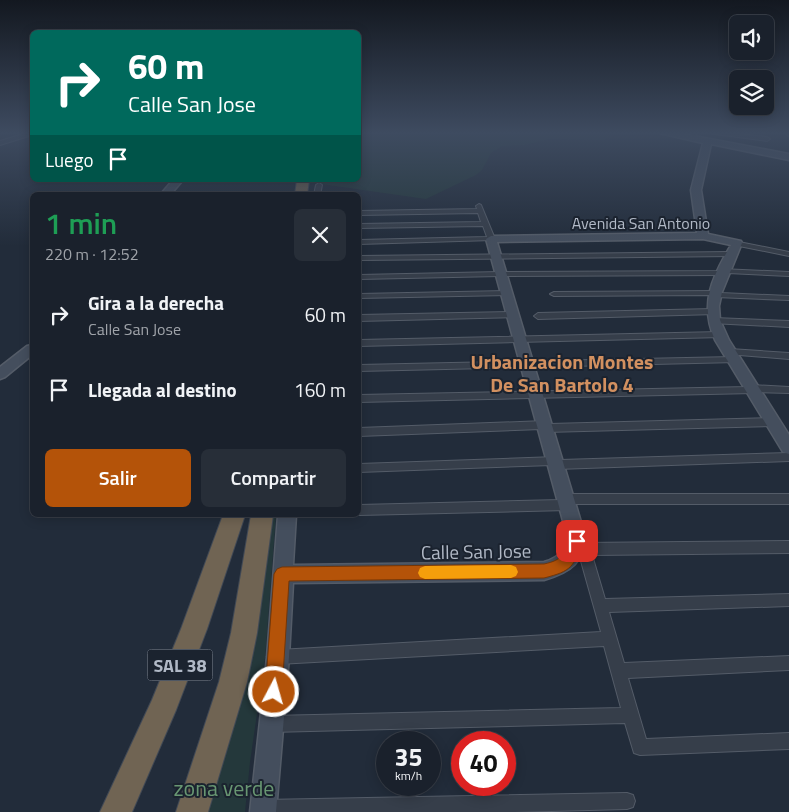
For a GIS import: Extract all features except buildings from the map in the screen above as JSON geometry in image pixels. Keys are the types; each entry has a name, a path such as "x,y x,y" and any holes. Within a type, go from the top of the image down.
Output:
{"highway":[{"name":"SAL 38","path":"116,812 162,710 218,568 233,517"},
{"name":"SAL 38","path":"192,812 230,692 242,641 262,517"}],"street":[{"path":"701,170 696,190 702,236"},
{"path":"168,192 176,182"},
{"path":"318,192 319,185"},
{"path":"361,213 480,208 489,232 528,364 576,532 579,549 601,606 640,747 789,740"},
{"path":"361,226 489,232"},
{"path":"361,242 489,232"},
{"name":"Avenida San Antonio","path":"489,232 702,236 734,249 789,254"},
{"path":"361,258 734,249 713,306 714,316 720,336 753,389 780,426 789,448"},
{"path":"361,277 724,272 789,274"},
{"path":"361,296 506,293"},
{"path":"554,294 717,294 789,298"},
{"path":"361,318 513,315"},
{"path":"538,316 714,316 789,324"},
{"path":"361,343 720,336"},
{"path":"0,374 6,367 30,350"},
{"path":"361,368 732,356 789,356"},
{"path":"361,399 537,396 753,389 789,390"},
{"path":"361,432 546,426 780,426"},
{"path":"361,468 789,457"},
{"path":"361,510 567,502 789,499"},
{"path":"287,517 278,657 263,811 627,801"},
{"path":"579,549 789,547"},
{"name":"Calle San Jose","path":"282,574 544,571 559,568 579,549"},
{"path":"601,606 789,600"},
{"path":"278,657 610,639"},
{"path":"619,672 789,663"},
{"path":"271,724 632,715"}],"green space":[{"path":"361,170 482,170 476,175 426,199 314,183 361,182"},
{"name":"zona verde","path":"261,517 276,517 265,658 245,812 192,812"}],"slow traffic":[{"path":"425,573 511,572"}],"district":[{"name":"Urbanizacion Montes De San Bartolo 4","path":"562,372"}],"route":[{"path":"274,692 278,657 282,574 544,571 559,568 569,560 577,541"}]}
